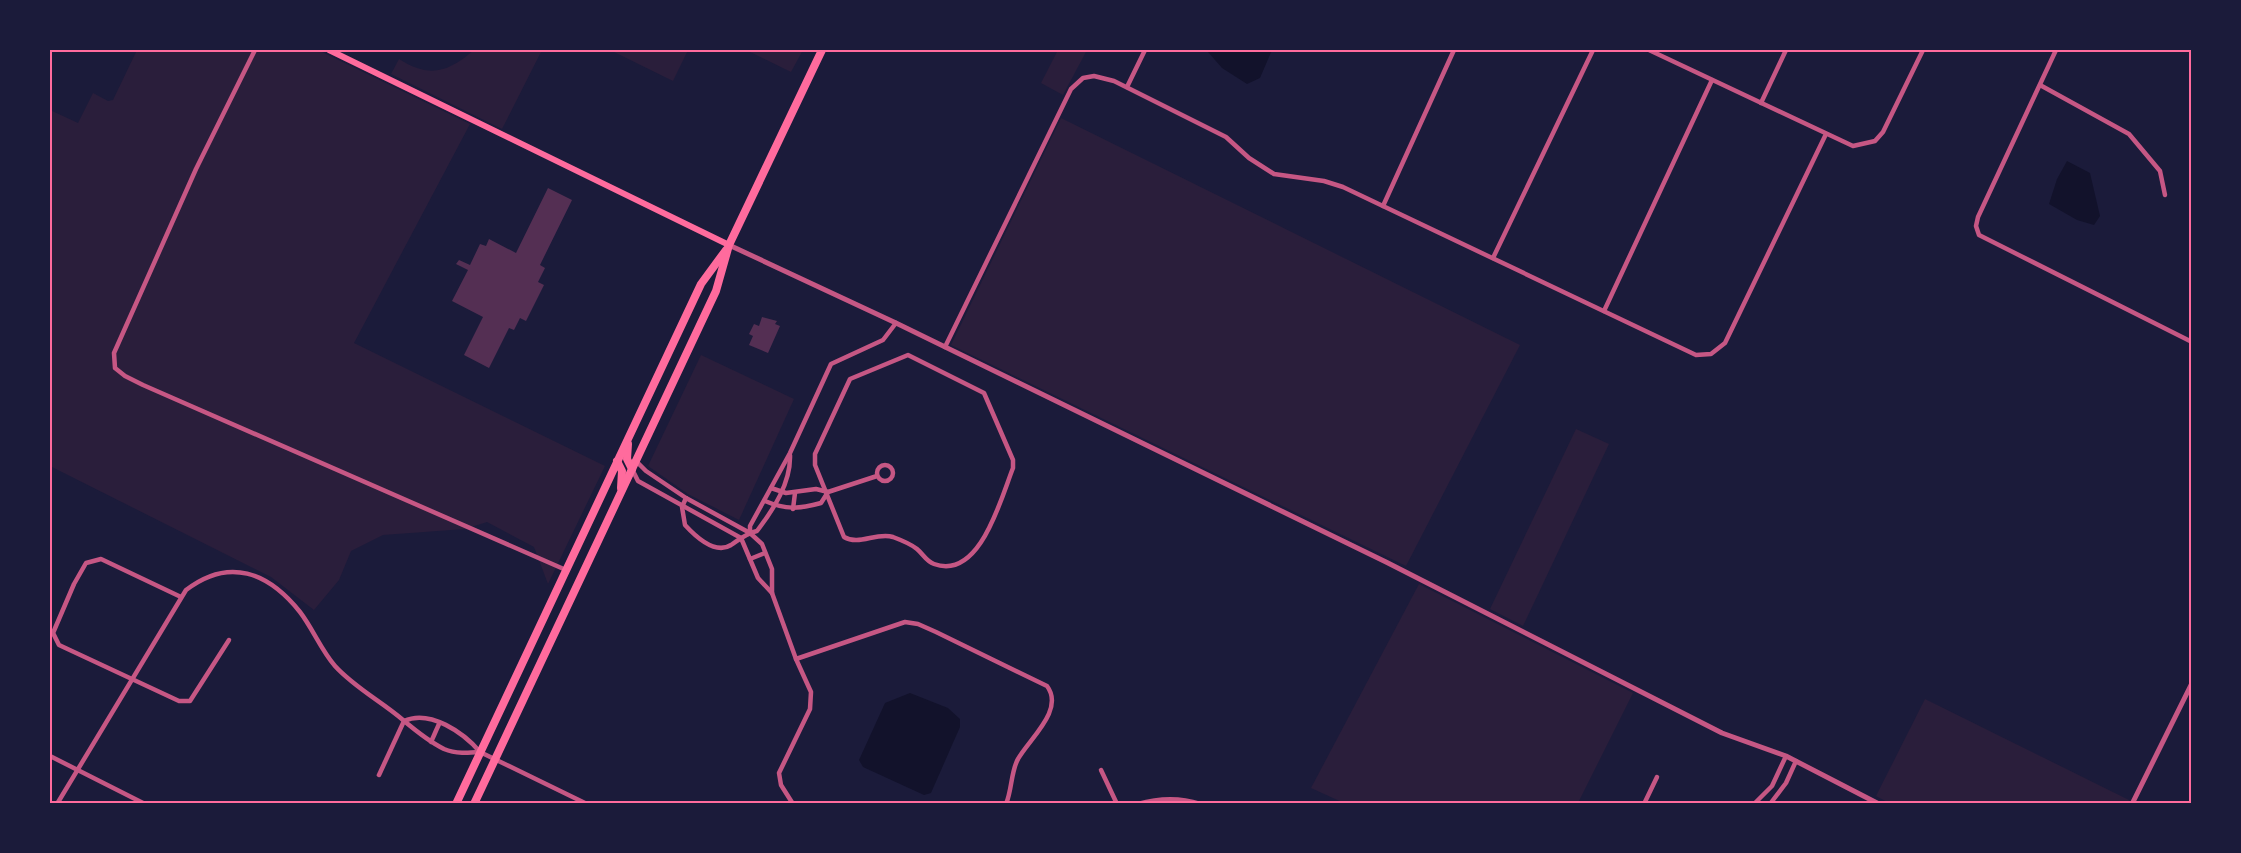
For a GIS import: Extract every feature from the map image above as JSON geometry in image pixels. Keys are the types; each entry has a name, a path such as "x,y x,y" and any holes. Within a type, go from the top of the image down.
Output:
{"highway":[{"path":"474,804 716,291 729,245 822,50"},
{"path":"456,804 701,284 729,245"},
{"path":"628,439 627,459 632,469"},
{"path":"617,461 622,471 621,493"}],"main road":[{"path":"329,50 729,245"}],"street":[{"path":"255,50 196,169 114,353 115,368 143,385 566,570"},
{"path":"1127,87 1145,50"},
{"path":"1383,206 1454,50"},
{"path":"1494,258 1593,50"},
{"path":"1650,50 1853,146 1875,141 1883,132 1923,50"},
{"path":"1761,103 1786,50"},
{"path":"2056,50 1978,217 1976,226 1979,235 2192,342"},
{"path":"945,347 1071,89 1083,78 1094,76 1127,87 1226,137 1267,171 1289,177 1324,181 1383,206 1696,355 1704,356 1719,350 1826,134"},
{"path":"1604,311 1712,80"},
{"path":"2040,85 2129,134 2160,171 2165,195"},
{"path":"729,245 896,323 1386,562 1722,733 1786,756 1879,804"},
{"path":"750,533 750,526 790,453 831,364 883,340 896,323"},
{"path":"908,355 984,393 1013,460 1013,468 979,549 966,559 949,566 930,563 917,549 892,537 857,540 844,537 828,492 814,465 815,454 850,379 908,355"},
{"path":"686,498 682,507 685,525 711,546 728,547 750,533 758,531 791,470 790,453"},
{"path":"636,461 646,471 686,498 750,533 762,544 772,569 772,593 811,692 810,709 779,773 781,785 793,804"},
{"path":"632,469 638,481 741,538 758,578 772,593"},
{"path":"771,488 781,492 795,493 816,489 828,492 877,476"},
{"path":"765,501 793,509 821,503 828,492"},
{"path":"793,509 795,493"},
{"path":"750,559 765,553"},
{"path":"181,597 101,559 86,563 74,584 53,633 59,645 179,701 190,701 229,640"},
{"path":"57,804 133,681 181,597 199,579 222,572 243,572 274,585 300,612 335,665 358,688 404,721 411,729 446,750 462,754 480,752"},
{"path":"796,658 905,621 912,622 1047,686 1053,703 1046,720 1017,760 1006,804"},
{"path":"2132,804 2192,683"},
{"path":"379,775 404,721 413,717 439,724 468,738 480,752 587,804"},
{"path":"431,742 439,724"},
{"path":"50,756 145,804"},
{"path":"1754,804 1772,786 1786,756"},
{"path":"1770,804 1786,783 1796,761"},
{"path":"1101,770 1117,804"},
{"path":"1644,804 1657,777"},
{"path":"1138,804 1153,800 1186,799 1200,804"}],"shaded area":[{"path":"137,50 318,50 470,124 354,343 605,466 548,584 534,547 487,522 465,529 383,535 351,551 339,580 314,610 271,577 50,466 50,110 78,123 93,93 108,101 113,100"},
{"path":"474,50 542,50 502,129 391,74 399,59 420,69 438,70 455,64"},
{"path":"610,50 688,50 673,81"},
{"path":"746,50 803,50 791,72"},
{"path":"1058,50 1087,50 1063,95 1041,83"},
{"path":"1210,50 1272,50 1260,78 1247,84 1222,68 1208,52"},
{"path":"1061,118 1520,345 1406,566 951,345"},
{"path":"2067,161 2090,173 2100,216 2094,225 2077,220 2049,204 2057,179"},
{"path":"701,355 794,399 739,520 688,494 648,466"},
{"path":"1576,429 1609,444 1523,626 1490,609"},
{"path":"1419,584 1633,693 1578,803 1344,803 1311,788"},
{"path":"910,693 948,708 960,719 960,727 931,793 924,795 863,767 859,760 885,703"},
{"path":"1925,699 2129,800 2128,803 1889,803 1876,796"}],"building":[{"path":"548,188 572,200 540,265 545,268 538,282 544,285 526,321 520,318 514,330 509,328 489,368 464,355 483,317 452,301 468,270 456,264 459,260 470,265 480,244 486,246 489,239 516,253"},
{"path":"762,317 777,321 775,324 780,326 768,353 749,345 753,336 749,334 754,324 759,326"}]}
